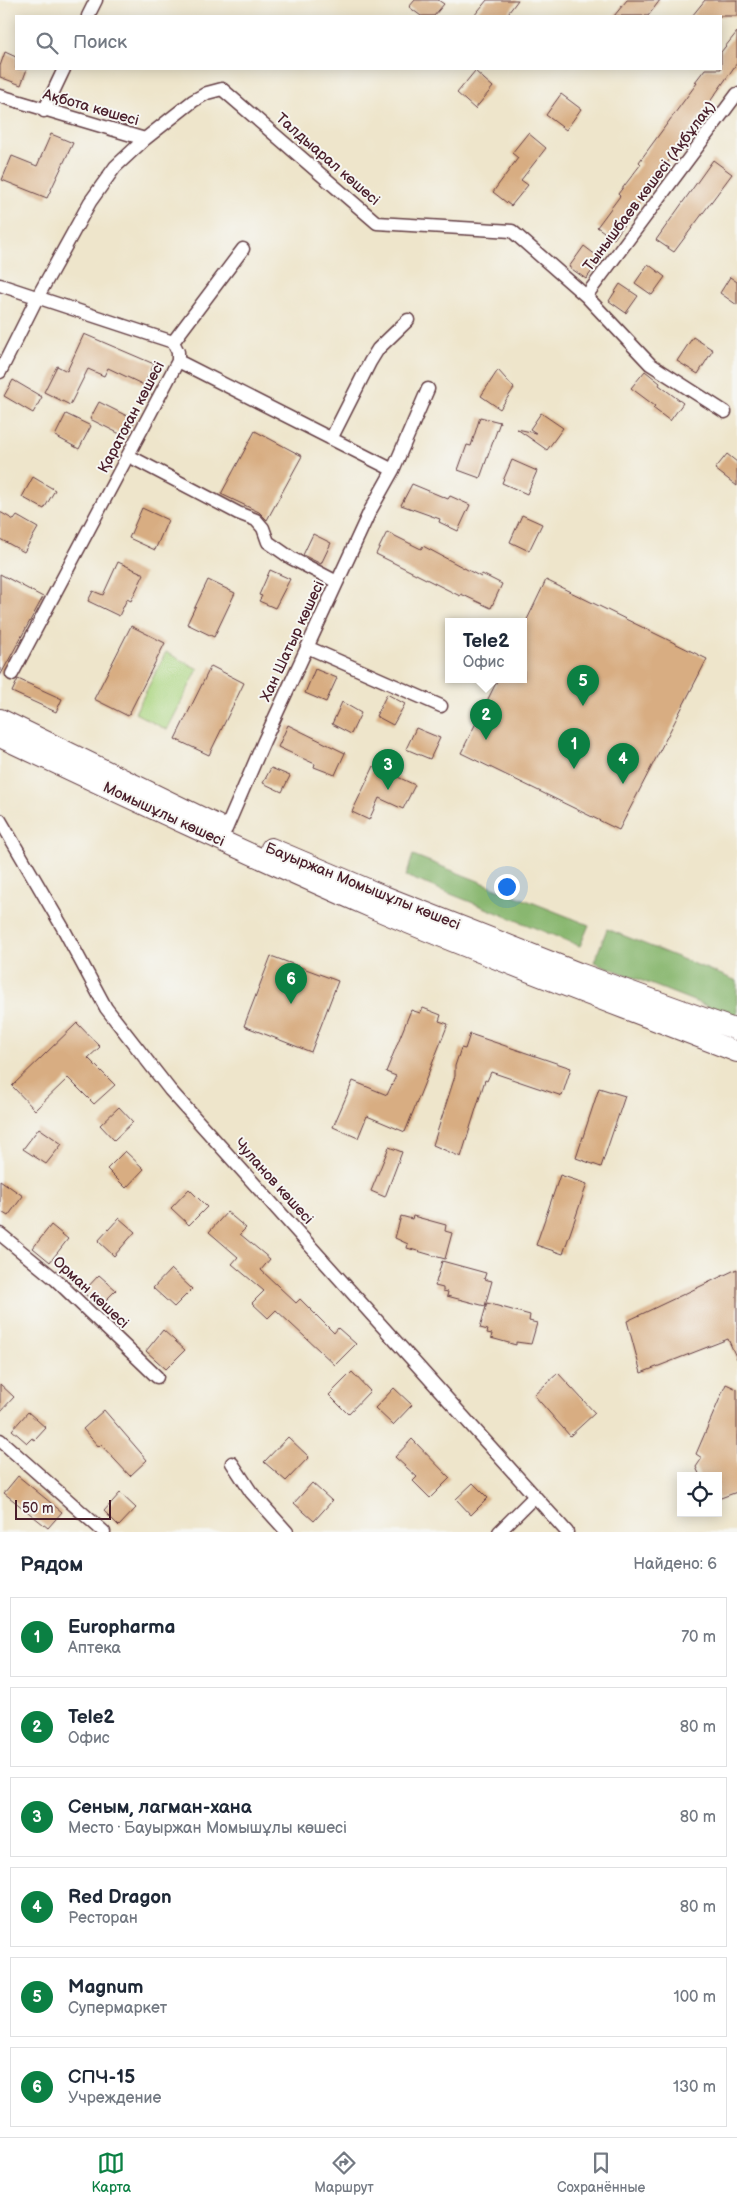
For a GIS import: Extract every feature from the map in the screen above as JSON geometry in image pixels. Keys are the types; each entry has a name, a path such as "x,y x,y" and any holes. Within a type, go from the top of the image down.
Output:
{"main road":[{"name":"Бауыржан Момышұлы көшесі","path":"0,719 226,829 384,896 579,974 737,1030"},
{"name":"Момышұлы көшесі","path":"0,737 222,842 329,888"},
{"name":"Бауыржан Момышұлы көшесі","path":"329,888 488,956 737,1052"}],"street":[{"path":"88,15 96,0"},
{"path":"44,111 64,70"},
{"name":"Талдыарал көшесі","path":"0,372 37,298 90,202 115,167 193,101 207,93 222,89 377,223 512,230 586,296 650,364 725,412"},
{"name":"Тынышбаев көшесі (Ақбұлақ)","path":"586,296 737,94"},
{"name":"Ақбота көшесі","path":"0,96 44,111 145,140"},
{"path":"173,342 243,249"},
{"path":"0,285 173,342 178,352 178,361"},
{"path":"331,439 378,349 408,320"},
{"name":"Қаратоған көшесі","path":"12,674 178,361 393,470"},
{"name":"Хан Шатыр көшесі","path":"226,829 307,647 370,511 393,470 428,389"},
{"path":"129,456 238,513 256,520 263,528 263,534 268,542 291,558 337,582"},
{"path":"307,647 441,706"},
{"name":"Чуланов көшесі","path":"0,820 63,928 106,1008 174,1094 567,1532"},
{"name":"Орман көшесі","path":"0,1234 55,1279 157,1377"},
{"path":"0,1440 104,1532"},
{"path":"232,1463 251,1492 287,1532"},
{"path":"499,1532 535,1496"}],"green space":[{"path":"166,652 198,669 167,730 135,713"},
{"path":"413,855 589,925 580,946 406,876"},
{"path":"607,929 737,981 737,1018 594,962"}],"building":[{"path":"415,0 438,0 444,4 435,15 420,15 409,7"},
{"path":"487,0 518,0 507,15 475,15"},
{"path":"627,0 660,0 649,15 615,15"},
{"path":"705,0 737,0 737,16 693,15"},
{"path":"737,32 737,63 614,239 597,227 620,196 618,194 641,164 639,162 697,83 695,82 704,70 722,70 722,51"},
{"path":"5,52 15,57 15,70 27,70 21,85 0,77 0,66"},
{"path":"475,71 493,87 475,109 457,93"},
{"path":"561,94 581,109 566,130 546,115"},
{"path":"528,133 546,148 521,180 528,185 511,206 493,192 518,158 512,153"},
{"path":"51,134 73,143 47,198 2,180 12,156 37,166"},
{"path":"713,160 732,174 674,252 656,240"},
{"path":"584,246 601,259 586,279 569,267"},
{"path":"648,264 665,277 652,295 635,283"},
{"path":"730,277 737,282 737,305 720,293"},
{"path":"620,284 638,296 626,313 609,301"},
{"path":"84,334 154,364 144,385 108,368 104,376 88,369 70,405 44,392 57,366 67,371"},
{"path":"693,337 713,350 698,374 677,361"},
{"path":"498,370 514,388 500,409 481,396"},
{"path":"645,371 660,383 659,385 683,403 670,421 653,408 655,406 631,388"},
{"path":"13,380 42,397 33,413 4,396"},
{"path":"99,402 135,420 126,437 90,419"},
{"path":"541,413 563,428 547,450 517,429 536,433 530,429"},
{"path":"66,414 91,426 79,449 55,436"},
{"path":"480,417 500,422 480,478 458,470 467,445 471,446"},
{"path":"255,431 302,456 267,520 259,512 221,494"},
{"path":"727,454 737,462 737,486 715,469"},
{"path":"512,460 537,471 527,494 502,483"},
{"path":"33,477 55,490 44,509 22,497"},
{"path":"412,484 448,499 450,496 470,505 458,531 439,522 440,519 401,505"},
{"path":"142,508 168,520 155,550 129,538"},
{"path":"0,512 14,520 17,516 38,528 24,552 0,539"},
{"path":"522,515 542,524 529,551 510,542"},
{"path":"387,532 421,549 423,546 481,577 482,574 502,584 491,608 461,594 460,596 376,554"},
{"path":"313,534 331,543 321,564 303,555"},
{"path":"118,562 144,574 131,601 127,599 119,616 88,601 93,591 103,595"},
{"path":"270,570 290,579 275,608 259,601 262,596 259,595"},
{"path":"0,574 43,597 0,676"},
{"path":"208,580 235,593 214,637 187,624"},
{"path":"546,580 707,659 619,830 461,753 496,683 527,683 527,620"},
{"path":"131,626 165,643 128,716 94,699"},
{"path":"211,666 244,683 209,755 175,739"},
{"path":"315,669 337,678 326,702 305,693"},
{"path":"18,679 62,699 56,712 12,692"},
{"path":"387,694 405,704 393,725 376,716"},
{"path":"342,702 361,713 351,734 332,724"},
{"path":"288,725 345,753 335,775 314,767 315,764 278,747"},
{"path":"416,728 440,738 430,759 406,749"},
{"path":"374,766 415,785 403,809 379,798 369,820 352,812"},
{"path":"271,768 290,776 282,792 263,783"},
{"path":"271,956 338,981 311,1052 244,1026"},
{"path":"423,1008 441,1015 439,1021 448,1024 405,1132 367,1116 358,1138 333,1127 353,1081 387,1095 396,1076 386,1072 411,1010 420,1013"},
{"path":"77,1023 100,1047 88,1058 115,1085 94,1104 68,1078 35,1110 12,1086"},
{"path":"470,1034 571,1068 562,1096 491,1072 487,1081 485,1080 461,1157 433,1145 455,1076 455,1066 461,1048 465,1049"},
{"path":"599,1088 625,1096 601,1167 576,1158"},
{"path":"119,1107 133,1122 114,1140 100,1125"},
{"path":"39,1128 62,1144 46,1164 23,1149"},
{"path":"389,1147 402,1152 385,1197 371,1191"},
{"path":"125,1151 144,1169 126,1188 107,1169"},
{"path":"560,1175 587,1184 563,1254 536,1245"},
{"path":"0,1180 23,1196 8,1216 0,1211"},
{"path":"189,1189 207,1207 189,1225 171,1208"},
{"path":"227,1212 246,1228 240,1234 270,1259 261,1270 296,1303 300,1299 334,1333 338,1328 356,1344 335,1365 276,1310 268,1318 252,1303 264,1291 232,1264 238,1257 209,1232"},
{"path":"401,1216 412,1219 413,1216 446,1225 445,1231 452,1233 445,1259 407,1248 408,1244 395,1238"},
{"path":"119,1218 135,1232 114,1256 98,1241"},
{"path":"51,1225 68,1239 50,1262 33,1248"},
{"path":"442,1261 486,1273 484,1279 492,1281 485,1306 447,1296 448,1292 443,1291 443,1288 435,1286"},
{"path":"171,1269 192,1289 174,1307 153,1288"},
{"path":"737,1269 737,1359 728,1339 641,1373 627,1321"},
{"path":"99,1275 116,1290 99,1307 83,1292"},
{"path":"487,1303 530,1315 529,1321 537,1323 531,1344 516,1342 516,1345 491,1338 492,1334 487,1333 488,1330 480,1328"},
{"path":"163,1330 185,1350 166,1369 146,1351"},
{"path":"352,1372 370,1391 348,1414 329,1395"},
{"path":"558,1373 595,1413 570,1436 534,1395"},
{"path":"0,1384 14,1397 0,1412"},
{"path":"726,1384 737,1389 737,1492 722,1498 722,1472 698,1472 696,1467 702,1458 696,1454"},
{"path":"394,1388 412,1405 393,1425 375,1408"},
{"path":"104,1410 147,1460 130,1476 83,1429"},
{"path":"28,1412 46,1428 35,1440 32,1438 27,1443 12,1430"},
{"path":"288,1437 309,1457 286,1481 264,1462"},
{"path":"412,1439 450,1478 430,1498 413,1481 417,1477 395,1457"},
{"path":"18,1476 62,1512 48,1528 4,1493"},
{"path":"312,1483 332,1501 314,1521 294,1503"},
{"path":"473,1483 488,1498 471,1515 456,1499"},
{"path":"120,1493 136,1508 119,1526 104,1511"}],"place":[{"name":"Magnum","path":"583,706"},
{"name":"Tele2","path":"486,740"},
{"name":"Europharma","path":"574,769"},
{"name":"Red Dragon","path":"623,784"},
{"name":"Сеным, лагман-хана","path":"388,790"},
{"name":"СПЧ-15","path":"291,1004"}]}
